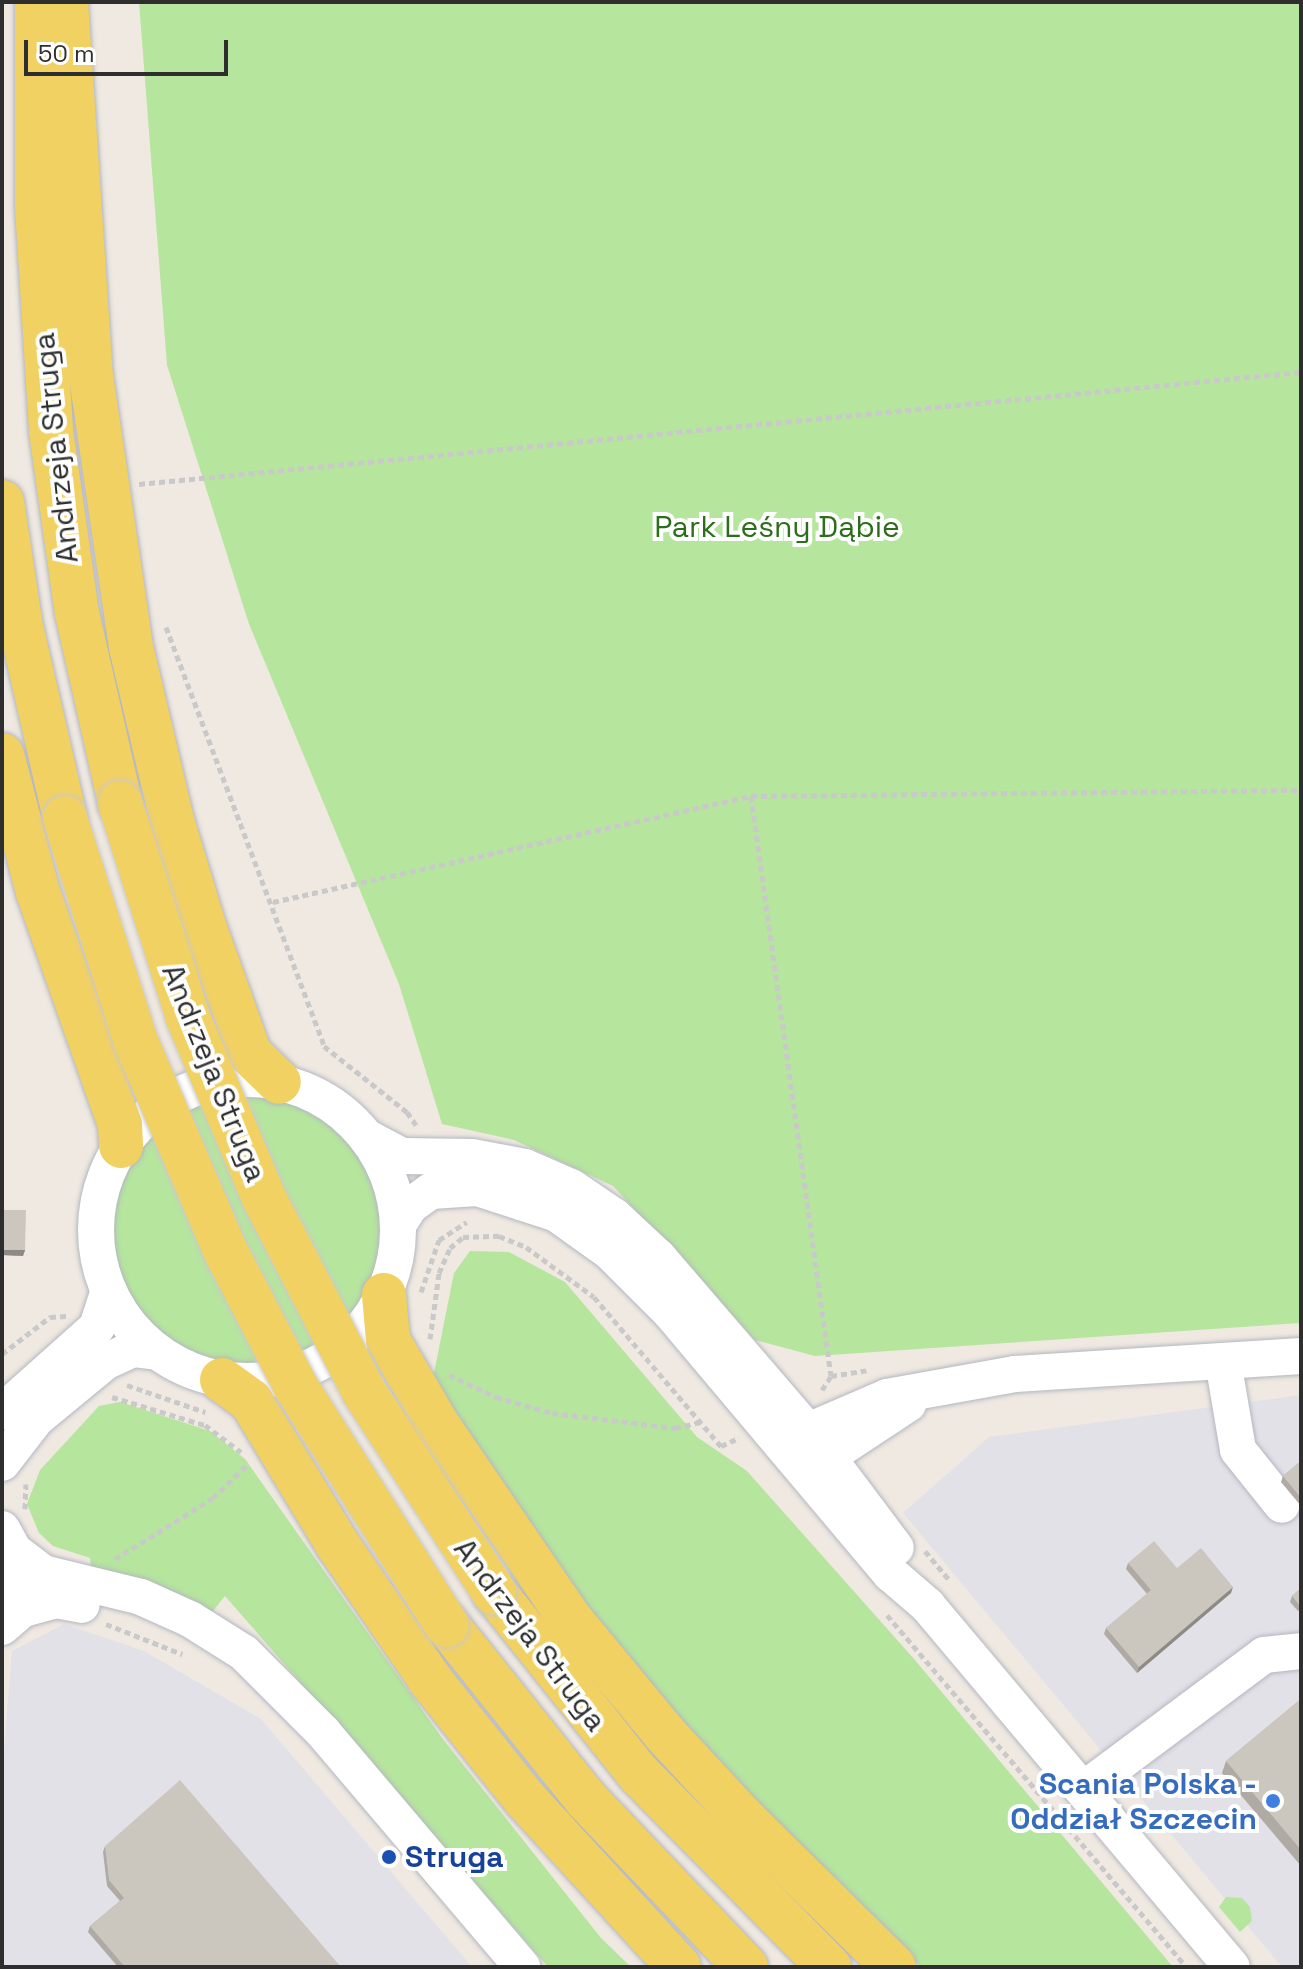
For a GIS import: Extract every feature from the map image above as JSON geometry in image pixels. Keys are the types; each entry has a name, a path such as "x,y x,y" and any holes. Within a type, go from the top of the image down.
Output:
{"main road":[{"name":"Andrzeja Struga","path":"37,2 37,207 51,431 80,628 120,803 188,1018 264,1198 364,1392 494,1592 639,1774 829,1967"},
{"path":"66,2 91,376 131,647 169,811 203,923 250,1054 279,1082"},
{"name":"Andrzeja Struga","path":"2,502 21,627 65,818 135,1039 225,1250 295,1385 447,1625 586,1799 746,1967"},
{"path":"2,755 38,892 120,1125 121,1146"},
{"path":"402,1297 384,1325 409,1342 508,1533 631,1694 753,1828 894,1967"},
{"path":"219,1399 251,1401 338,1545 431,1681 525,1799 679,1967"}],"street":[{"path":"366,1137 389,1178 398,1225 402,1297 355,1337 317,1365 219,1399 188,1370 157,1352 134,1332 109,1291 97,1255 96,1217 101,1189 121,1146 153,1111 186,1092 231,1080 279,1082 323,1099 366,1137 390,1153 485,1158 525,1167 599,1205 659,1258 810,1449 891,1574 941,1597 1083,1790 1232,1967"},
{"path":"398,1225 416,1201 454,1187 510,1195 557,1214 631,1271 810,1449"},
{"path":"2,1463 95,1350 109,1291"},
{"path":"2,1412 95,1350 157,1352"},
{"path":"810,1449 924,1392 1006,1375 1301,1356"},
{"path":"1223,1361 1238,1450 1282,1505"},
{"path":"2,1529 26,1563 51,1586"},
{"path":"2,1563 51,1586"},
{"path":"2,1627 51,1586"},
{"path":"2,1590 51,1586 126,1593 190,1619 244,1653 281,1688 522,1967"},
{"path":"1083,1790 1264,1655 1301,1651"}],"path":[{"path":"135,484 1301,372"},
{"path":"134,469 136,499"},
{"path":"163,620 273,902 324,1046 407,1112 419,1130 426,1157"},
{"path":"273,902 751,796 1301,790"},
{"path":"751,796 831,1376"},
{"path":"402,1297 439,1240 451,1228 475,1220"},
{"path":"2,1354 56,1315 72,1320 124,1385 219,1399"},
{"path":"442,1371 534,1409 662,1427 701,1422"},
{"path":"725,1430 746,1453"},
{"path":"107,1564 213,1498 256,1453"},
{"path":"919,1542 941,1597"},
{"path":"882,1609 1187,1967"},
{"path":"103,1623 193,1660"}],"shaded area":[{"path":"1301,1395 1301,1967 1282,1967 903,1513 989,1437"},
{"path":"64,1624 144,1651 261,1719 472,1967 2,1967 2,1775 12,1651"}],"green space":[{"name":"Park Leśny Dąbie","path":"139,2 1301,2 1301,1323 815,1356 755,1340 613,1186 514,1140 442,1124 399,984 249,624 167,365"},
{"path":"260,1096 298,1106 322,1118 342,1135 359,1155 371,1179 379,1204 379,1256 371,1281 359,1305 342,1325 322,1342 298,1354 273,1362 234,1364 196,1354 172,1342 143,1315 123,1281 115,1256 113,1217 123,1179 135,1155 162,1126 196,1106 221,1098"},
{"path":"470,1251 509,1252 565,1282 697,1437 747,1471 914,1659 1173,1967 921,1967 760,1813 605,1637 433,1378 454,1273"},
{"path":"120,1402 210,1431 245,1459 442,1738 601,1938 631,1967 548,1967 225,1596 208,1617 92,1574 90,1558 53,1546 39,1533 27,1504 40,1470 99,1406"},
{"path":"1226,1897 1242,1898 1250,1907 1252,1921 1240,1932 1219,1907"}],"building":[{"path":"4,1210 26,1210 25,1250 3,1250"},
{"path":"1301,1461 1301,1498 1283,1476"},
{"path":"1154,1541 1177,1568 1201,1548 1233,1587 1139,1667 1106,1628 1151,1590 1128,1563"},
{"path":"1301,1588 1301,1605 1300,1606 1292,1596"},
{"name":"Scania Polska - Oddział Szczecin","path":"1301,1699 1301,1850 1226,1761"},
{"path":"180,1780 341,1967 125,1967 90,1926 124,1898 109,1880 105,1846"}],"place":[{"name":"Scania Polska - Oddział Szczecin","path":"1273,1801"},
{"name":"Struga","path":"389,1857"}]}
